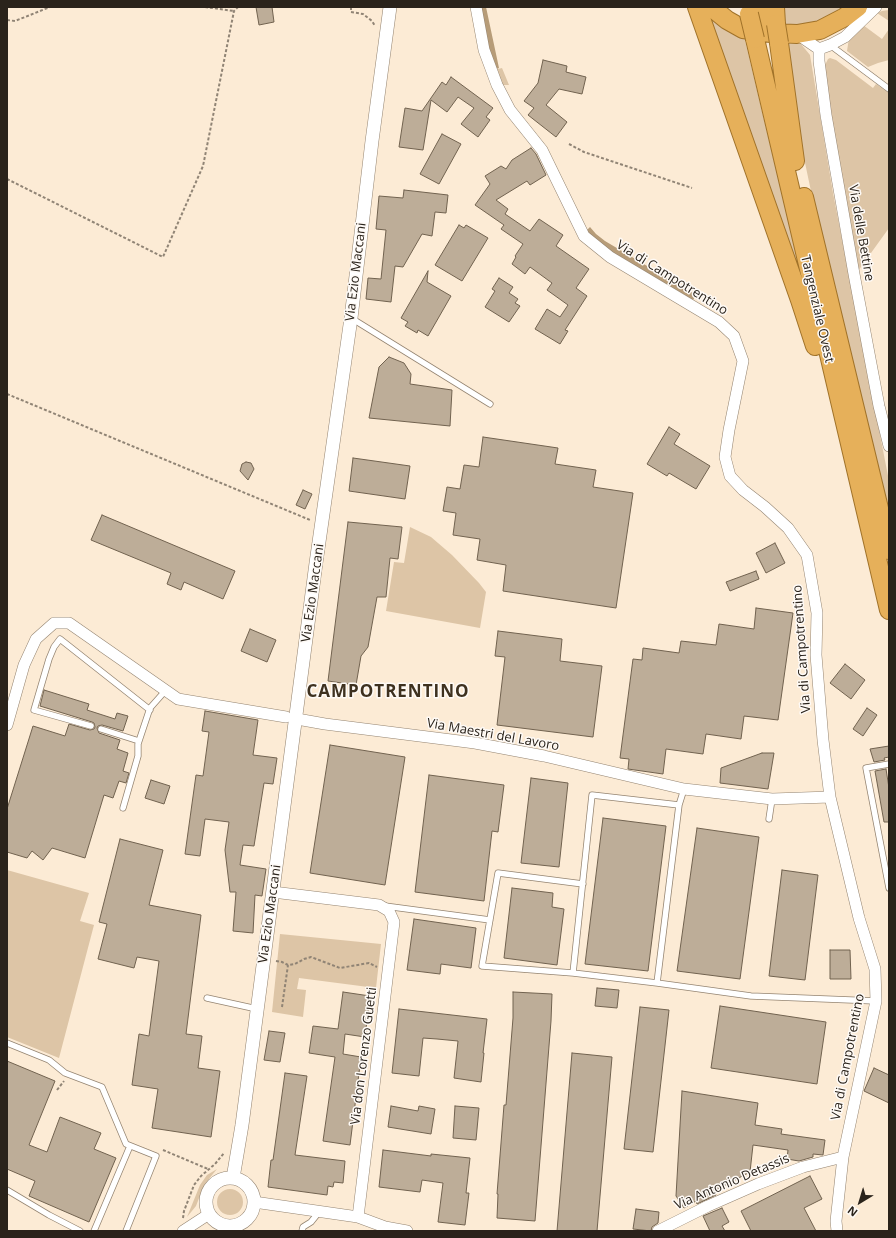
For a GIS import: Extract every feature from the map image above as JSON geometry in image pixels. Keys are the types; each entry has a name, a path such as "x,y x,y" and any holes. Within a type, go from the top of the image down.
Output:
{"highway":[{"path":"697,7 800,300 857,475"},
{"path":"711,7 727,20 743,28 763,23"},
{"path":"728,7 763,23 797,34 820,30 845,17 858,7"},
{"name":"Tangenziale Ovest","path":"763,23 857,475 889,610"},
{"name":"Tangenziale Ovest","path":"763,23 889,550"}],"street":[{"name":"Via di Campotrentino","path":"476,7 484,50 497,85 510,110 542,150 584,236 610,257 719,322 734,336 744,361 729,430 726,457 730,476 743,490 765,507 788,528 808,555 817,614 816,655 823,740 830,798 859,918 875,969 876,1001 843,1157 836,1222 837,1231"},
{"path":"797,34 819,49 830,45 845,36 876,7"},
{"name":"Via Ezio Maccani","path":"233,1178 242,1125 273,892 291,718 322,525 351,318 387,8"},
{"name":"Via delle Bettine","path":"819,49 819,61 826,115 854,274 878,398 889,446"},
{"path":"7,725 24,665 33,645 36,639 54,623 69,623 178,699 291,718"},
{"name":"Via Maestri del Lavoro","path":"291,718 325,724 475,743 544,756 684,789 772,799 830,798"},
{"path":"273,892 379,905"},
{"name":"Via don Lorenzo Guetti","path":"358,1217 394,922 389,911 379,905"},
{"name":"Via Antonio Detassis","path":"658,1231 708,1206 758,1184 803,1167 843,1157"},
{"path":"233,1178 243,1182 249,1188 253,1195 254,1202 252,1213 246,1220 229,1229 217,1223 208,1214 206,1200 210,1187 221,1179 233,1178"},
{"path":"254,1202 358,1217 385,1227 407,1231"},
{"path":"183,1226 208,1214"}],"lane":[{"path":"830,45 889,89"},
{"path":"351,318 490,404"},
{"path":"91,726 34,710 49,660 54,647 60,639 150,710"},
{"path":"123,808 138,756 139,741 150,710 166,690"},
{"path":"101,729 139,741"},
{"path":"889,764 866,768 889,888"},
{"path":"657,983 680,805 684,789"},
{"path":"573,974 592,795 680,805"},
{"path":"769,819 772,799"},
{"path":"583,884 498,873 482,966 657,983 751,996 876,1001"},
{"path":"379,905 490,920"},
{"path":"207,998 257,1009"},
{"path":"7,1043 49,1060 65,1073 102,1087 126,1144 156,1156 126,1231"},
{"path":"94,1231 130,1146"},
{"path":"7,1190 49,1215 80,1231"},
{"path":"302,1231 303,1227 311,1222 320,1211"}],"path":[{"path":"7,20 15,21 50,7"},
{"path":"205,7 234,11"},
{"path":"7,179 163,257 203,166 234,11 238,7"},
{"path":"351,7 351,12"},
{"path":"569,144 584,152 692,188"},
{"path":"7,394 322,525"},
{"path":"275,961 282,962 288,966 311,957 340,968 369,963 379,969"},
{"path":"282,1008 288,966"},
{"path":"57,1090 70,1075"},
{"path":"157,1148 208,1169"},
{"path":"183,1226 184,1211 194,1185 208,1169 221,1158 226,1150"}],"shaded area":[{"path":"481,7 486,7 499,68 494,70 485,32"},
{"path":"781,7 849,7 844,11 809,25 783,26"},
{"path":"889,10 889,21 877,13 882,11"},
{"path":"706,12 744,36 811,316"},
{"path":"863,25 882,39 889,29 889,60 868,67 847,51 849,38"},
{"path":"785,44 801,44 810,55 833,193 889,481 889,515 812,196 796,120"},
{"path":"830,58 836,60 873,88 876,84 889,93 889,228 858,271 825,77 825,65"},
{"path":"502,68 509,85 502,85 494,70"},
{"path":"590,227 605,241 696,295 693,300 604,247 586,231"},
{"path":"410,527 431,537 452,555 486,592 480,628 386,611 394,562 404,563"},
{"path":"7,870 89,893 80,921 94,925 59,1058 7,1037"},
{"path":"280,934 381,944 376,988 299,978 297,989 306,990 303,1017 272,1012"},
{"path":"217,1169 204,1185 196,1206 187,1217 200,1185 207,1175"},
{"path":"230,1189 239,1193 243,1202 239,1211 230,1215 221,1211 217,1202 221,1193"}],"building":[{"path":"256,7 272,7 274,22 259,25"},
{"path":"543,60 567,66 566,72 586,77 582,94 559,89 546,105 567,122 556,137 528,115 534,108 524,101 538,83"},
{"path":"451,77 493,108 486,117 490,120 478,137 461,124 474,108 458,97 447,112 431,100 423,150 399,147 405,108 422,111 442,82 446,85"},
{"path":"442,134 461,144 439,184 420,174"},
{"path":"531,148 536,154 546,175 530,185 527,181 496,200 508,209 505,214 530,231 539,219 563,235 556,246 589,269 576,288 587,296 565,330 568,331 560,344 535,329 547,309 560,317 568,305 547,290 552,283 530,267 525,274 512,264 516,257 515,256 523,244 501,229 504,225 475,205 490,184 485,176 501,166 506,169 512,160"},
{"path":"404,190 448,195 446,213 435,212 432,236 422,234 403,267 395,266 391,302 366,299 368,278 381,279 386,230 376,229 379,196 403,198"},
{"path":"459,225 464,228 466,225 488,238 462,281 435,265"},
{"path":"428,271 427,282 451,296 428,336 418,330 417,333 405,326 408,322 401,318"},
{"path":"499,278 513,287 509,293 518,299 515,303 520,306 509,322 485,307 495,291 492,289"},
{"path":"389,357 404,363 411,374 410,384 452,390 450,426 369,418 379,367"},
{"path":"669,427 680,434 674,444 710,466 696,489 669,473 667,476 647,464"},
{"path":"483,437 558,448 555,464 596,470 593,487 633,493 616,608 503,591 506,565 477,560 480,539 453,535 456,513 443,511 447,487 460,489 464,465 479,467"},
{"path":"353,458 410,466 405,499 349,491"},
{"path":"246,462 251,463 254,469 248,480 240,471 242,464"},
{"path":"303,490 312,494 305,509 296,505"},
{"path":"102,515 235,571 223,599 184,582 181,590 167,584 171,573 91,540"},
{"path":"348,522 402,527 398,559 390,558 386,597 377,597 368,647 361,656 356,685 328,681"},
{"path":"775,543 785,563 766,573 756,553"},
{"path":"756,571 759,579 730,591 726,582"},
{"path":"756,608 793,613 778,720 744,716 741,739 706,734 703,754 666,749 663,774 628,769 629,759 620,758 633,659 642,660 643,648 679,653 681,641 716,645 719,624 754,629"},
{"path":"250,629 276,640 267,662 241,651"},
{"path":"498,631 562,639 560,661 602,666 593,737 497,725 505,657 495,656"},
{"path":"845,664 865,680 851,699 830,683"},
{"path":"44,690 89,704 87,710 115,719 117,713 128,716 123,731 102,725 98,726 97,728 99,733 120,740 117,749 128,753 123,771 129,773 126,783 119,781 113,798 104,795 85,858 52,848 43,860 32,851 27,858 7,852 7,809 33,726 65,736 69,724 90,730 94,729 95,727 94,723 92,722 40,706"},
{"path":"867,708 877,715 863,736 853,729"},
{"path":"205,711 258,720 253,755 277,758 273,784 264,783 254,846 243,845 240,865 266,869 262,896 255,895 253,933 233,931 236,892 230,892 225,850 229,822 205,819 200,856 185,854 196,775 203,776 209,732 202,731"},
{"path":"330,745 405,757 385,885 310,873"},
{"path":"889,746 889,757 884,758 885,760 874,762 870,749"},
{"path":"762,753 774,753 768,789 720,783 721,768"},
{"path":"886,769 889,788 889,822 884,822 875,771"},
{"path":"429,775 504,785 498,832 492,831 484,901 415,892"},
{"path":"531,778 568,783 559,867 521,863"},
{"path":"151,780 170,786 164,804 145,798"},
{"path":"603,818 666,826 648,971 585,964"},
{"path":"697,828 759,837 740,979 677,971"},
{"path":"120,839 163,850 149,905 201,915 186,1034 202,1036 198,1068 220,1071 211,1137 152,1128 158,1089 132,1085 139,1034 149,1036 159,961 137,957 134,968 98,959 107,924 99,922"},
{"path":"782,870 818,875 805,980 769,976"},
{"path":"512,888 553,893 552,907 564,909 557,965 504,958"},
{"path":"414,919 476,928 471,968 441,964 440,974 407,970"},
{"path":"830,950 850,950 851,979 830,979"},
{"path":"597,988 619,990 617,1008 595,1006"},
{"path":"343,992 370,996 365,1037 345,1034 343,1054 361,1057 350,1145 323,1141 335,1057 309,1053 313,1026 338,1029"},
{"path":"513,992 552,994 535,1221 497,1218 497,1194 504,1105 506,1105 513,1018"},
{"path":"720,1006 826,1022 817,1084 711,1068"},
{"path":"640,1007 669,1010 653,1152 624,1149"},
{"path":"399,1009 487,1019 481,1082 454,1078 458,1041 423,1038 419,1076 392,1073"},
{"path":"269,1031 285,1033 280,1062 264,1060"},
{"path":"572,1053 612,1057 597,1231 557,1231"},
{"path":"7,1061 55,1081 29,1145 47,1152 60,1117 101,1133 94,1149 116,1158 89,1222 29,1196 35,1181 7,1169"},
{"path":"874,1068 889,1075 889,1103 864,1091"},
{"path":"285,1073 307,1076 295,1155 345,1161 343,1183 334,1182 333,1187 328,1186 327,1195 268,1187"},
{"path":"682,1091 758,1103 755,1125 782,1129 781,1134 825,1140 823,1155 813,1154 813,1157 799,1161 787,1159 788,1150 753,1145 750,1172 714,1191 716,1195 697,1204 696,1201 684,1208 676,1196"},
{"path":"391,1106 418,1111 419,1106 435,1109 431,1134 388,1127"},
{"path":"455,1106 479,1108 476,1140 453,1138"},
{"path":"383,1150 431,1156 431,1154 470,1158 466,1193 469,1193 465,1225 438,1222 443,1183 422,1180 420,1192 379,1187"},
{"path":"810,1176 822,1199 804,1208 816,1231 751,1231 741,1211"},
{"path":"722,1208 729,1222 722,1226 725,1231 710,1231 703,1216"},
{"path":"636,1209 659,1212 658,1223 652,1227 651,1231 633,1229"}],"district":[{"name":"CAMPOTRENTINO","path":"388,692"}]}
